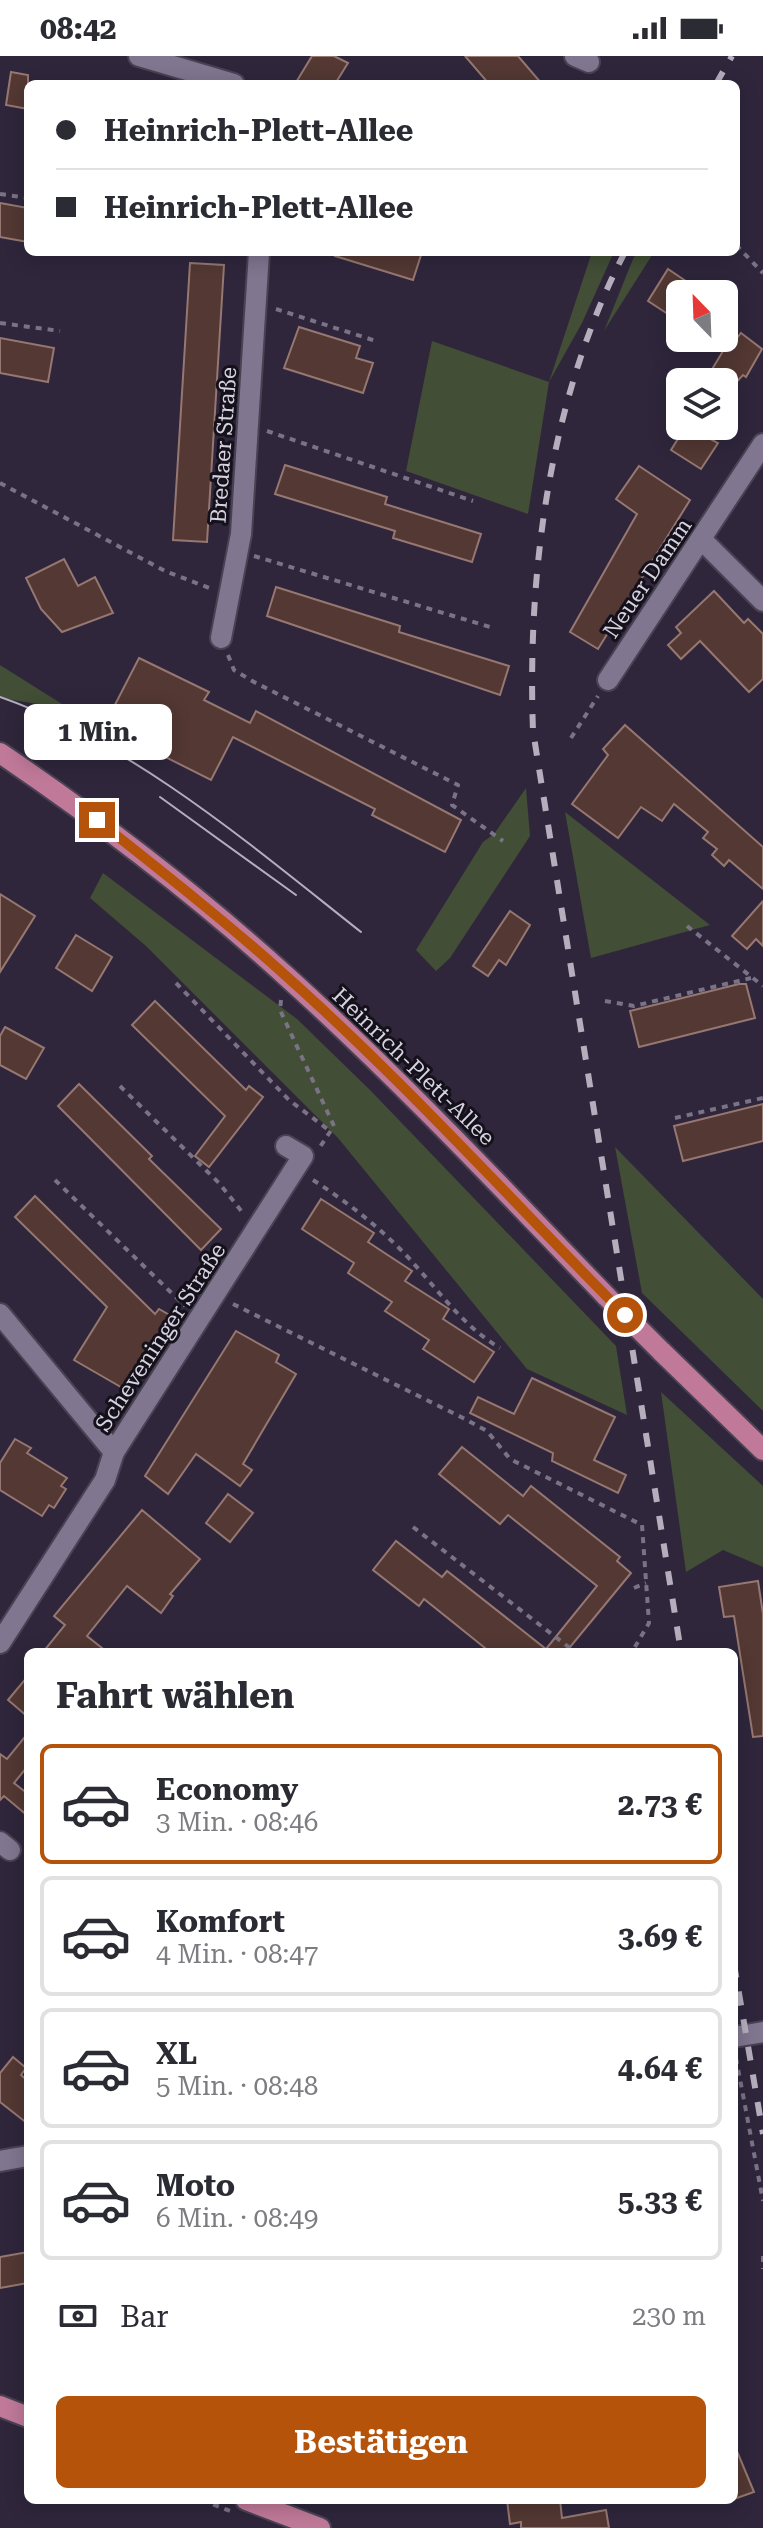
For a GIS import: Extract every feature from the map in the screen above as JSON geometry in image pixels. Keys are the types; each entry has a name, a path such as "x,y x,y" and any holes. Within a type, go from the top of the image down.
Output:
{"main road":[{"name":"Heinrich-Plett-Allee","path":"0,753 97,820 284,974 430,1113 607,1297 763,1450"},
{"path":"0,2406 24,2415"},
{"path":"257,2504 320,2528"}],"street":[{"path":"139,56 220,80"},
{"name":"Bredaer Straße","path":"221,638 238,552 259,256"},
{"name":"Neuer Damm","path":"608,680 763,444"},
{"path":"702,540 763,601"},
{"name":"Scheveninger Straße","path":"0,1643 105,1480 114,1452 257,1231 295,1157"},
{"path":"0,1314 114,1452"},
{"path":"738,2036 763,2032"},
{"path":"0,2161 24,2157"}],"path":[{"path":"0,194 24,197"},
{"path":"740,249 763,273"},
{"path":"255,306 376,341"},
{"path":"0,323 60,331"},
{"path":"248,429 273,432 473,501"},
{"path":"0,483 165,571 229,596"},
{"path":"238,552 490,627"},
{"path":"221,638 234,670 458,785 452,805 503,841"},
{"path":"571,738 608,680"},
{"path":"687,926 763,986"},
{"path":"284,974 280,1010 334,1126 319,1148 295,1157 399,1248 479,1335 500,1348"},
{"path":"605,1001 634,1006 751,978"},
{"path":"176,983 289,1100 330,1131"},
{"path":"120,1086 219,1183 257,1231"},
{"path":"675,1118 763,1098"},
{"path":"55,1180 184,1305 203,1317"},
{"path":"216,1296 463,1418 487,1431 510,1459 642,1525 649,1623 634,1648"},
{"path":"413,1527 570,1648"},
{"path":"634,1588 646,1583"},
{"path":"738,2074 763,2201"},
{"path":"763,2256 763,2269"}],"green space":[{"path":"591,256 612,256 582,323 549,382"},
{"path":"635,256 651,256 604,331"},
{"path":"432,341 549,382 528,514 406,471"},
{"path":"0,665 70,709 0,698"},
{"path":"526,788 530,836 450,958 436,971 416,950 483,842 494,834"},
{"path":"565,812 710,925 591,958"},
{"path":"103,873 297,1019 371,1091 616,1346 627,1415 527,1369 338,1138 146,946 90,898"},
{"path":"615,1147 763,1299 763,1411 642,1293"},
{"path":"661,1392 763,1486 763,1567 723,1550 686,1572"}],"building":[{"path":"312,56 334,56 348,63 337,80 297,80"},
{"path":"465,56 518,56 539,80 486,80"},
{"path":"11,72 28,75 28,80 24,80 24,108 6,105"},
{"path":"0,203 24,207 24,241 0,237"},
{"path":"335,256 421,256 413,280"},
{"path":"190,263 224,265 207,542 173,540"},
{"path":"668,269 684,280 666,280 666,313 648,301"},
{"path":"299,327 360,346 356,358 373,363 363,393 284,368"},
{"path":"741,333 762,349 746,377 743,375 738,380 738,368 713,368 722,352 738,352"},
{"path":"0,338 54,348 48,382 0,373"},
{"path":"677,440 712,440 718,443 701,469 671,450"},
{"path":"285,465 387,497 385,504 481,534 472,562 393,538 395,531 275,494"},
{"path":"639,466 690,500 598,649 570,632 637,514 616,499"},
{"path":"64,559 78,586 95,577 113,613 62,632 41,609 26,578"},
{"path":"276,587 400,626 399,632 509,666 500,695 267,616"},
{"path":"714,591 744,623 748,619 763,634 763,679 749,692 700,641 681,659 668,645 681,633 676,627"},
{"path":"139,658 209,692 204,700 250,723 256,711 461,820 445,852 372,815 375,809 233,737 211,780 104,726"},
{"path":"625,725 763,847 763,889 729,860 724,866 712,855 717,849 703,838 708,832 674,804 662,821 641,807 618,838 572,804 608,755 603,749"},
{"path":"0,894 35,916 0,972"},
{"path":"763,901 763,946 756,939 747,949 732,936"},
{"path":"510,911 530,925 506,965 499,960 488,976 473,966"},
{"path":"76,935 112,957 92,991 56,968"},
{"path":"746,984 755,1018 639,1047 630,1011"},
{"path":"155,1001 246,1090 249,1086 263,1097 209,1167 195,1156 225,1116 132,1025"},
{"path":"5,1027 44,1048 26,1079 0,1065 0,1036"},
{"path":"79,1084 152,1156 149,1159 221,1229 201,1250 58,1106"},
{"path":"763,1104 763,1141 683,1161 674,1126"},
{"path":"35,1196 155,1314 159,1309 173,1317 126,1390 74,1360 107,1307 15,1217"},
{"path":"321,1199 374,1233 368,1242 412,1271 405,1281 449,1309 443,1319 494,1352 474,1382 423,1349 429,1340 385,1311 392,1302 348,1273 354,1263 302,1229"},
{"path":"236,1331 279,1355 276,1362 296,1374 243,1464 252,1470 240,1486 196,1454 168,1494 145,1476"},
{"path":"532,1378 615,1417 594,1460 626,1475 618,1493 552,1461 553,1453 470,1413 478,1397 514,1414"},
{"path":"15,1439 31,1448 27,1453 67,1478 61,1486 66,1489 54,1508 49,1505 42,1516 0,1490 0,1463"},
{"path":"462,1447 523,1496 531,1486 620,1557 617,1561 631,1573 569,1648 547,1648 597,1586 508,1515 500,1524 439,1474"},
{"path":"228,1494 253,1513 230,1542 206,1523"},
{"path":"142,1510 200,1559 170,1594 173,1596 161,1613 127,1586 87,1636 102,1648 46,1648 65,1625 54,1616"},
{"path":"396,1541 442,1577 447,1571 545,1648 485,1648 424,1599 419,1606 373,1570"},
{"path":"758,1581 763,1614 763,1736 753,1737 734,1616 724,1617 719,1587"},
{"path":"24,1681 24,1714 8,1700"},
{"path":"24,1738 24,1771 14,1783 24,1791 24,1813 4,1796 0,1800 0,1754 7,1759"},
{"path":"13,2057 24,2066 21,2075 24,2078 24,2121 0,2102 0,2073"},
{"path":"24,2253 24,2284 0,2288 0,2257"},
{"path":"738,2454 754,2492 738,2498"},
{"path":"508,2504 560,2504 562,2518 606,2510 609,2528 521,2528 521,2522 510,2524"}],"tram line":[{"path":"0,697 97,741 143,769 234,832 361,932"},
{"path":"160,797 296,895"}],"railway":[{"path":"718,80 732,56"},
{"path":"623,256 599,307 578,365 561,425 549,486 534,609 533,731 680,1648"},
{"path":"738,1987 763,2134"}],"route":[{"path":"97,820 284,974 390,1073 625,1315"}]}
